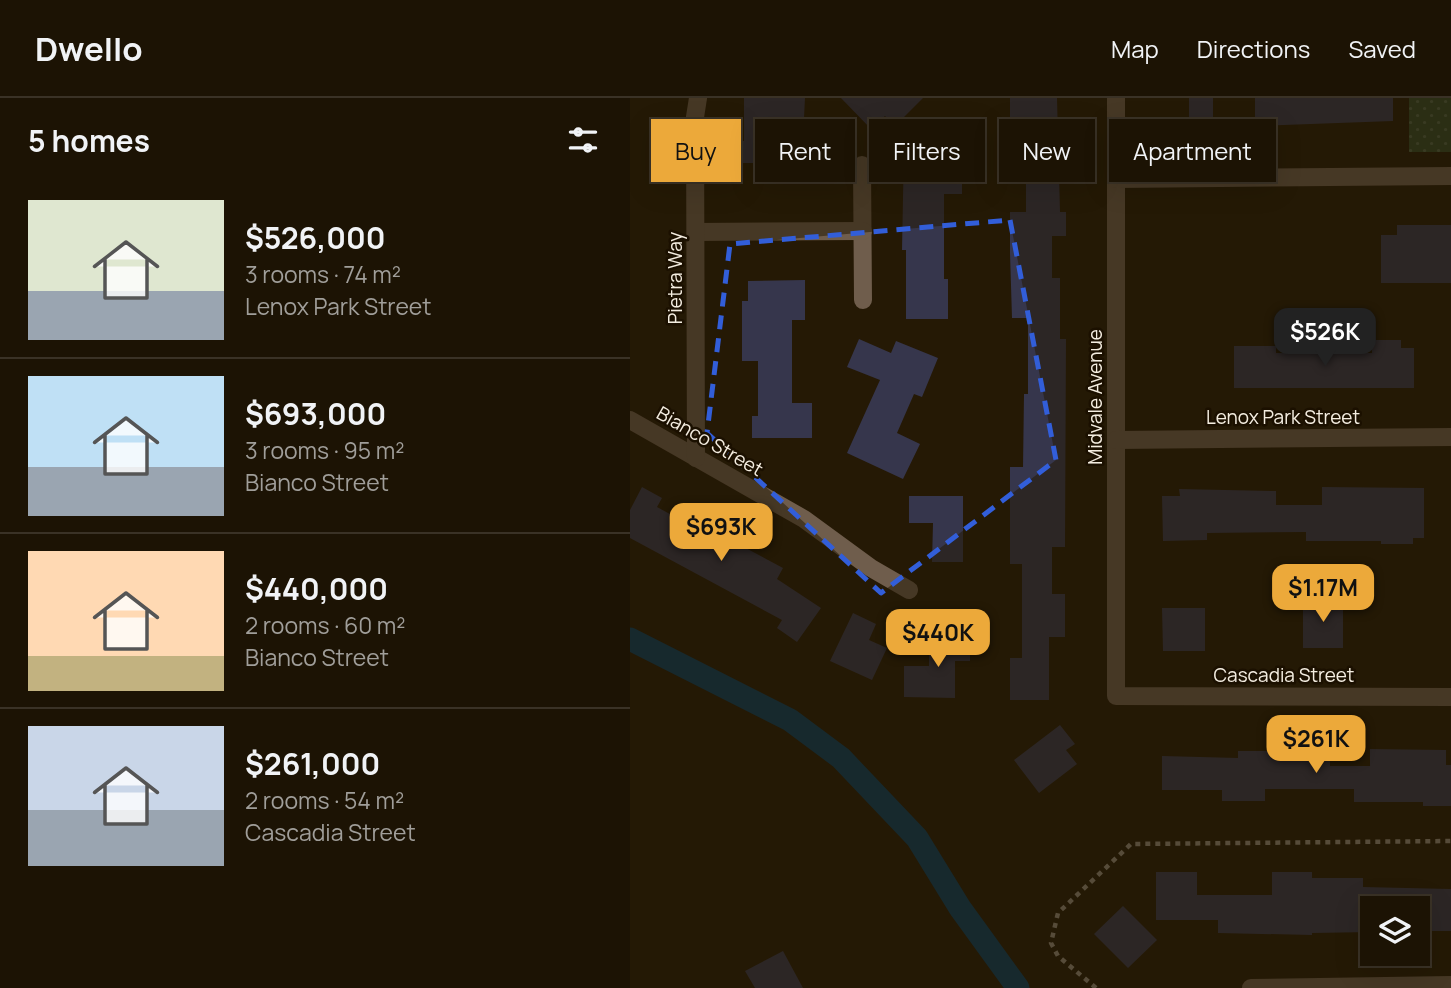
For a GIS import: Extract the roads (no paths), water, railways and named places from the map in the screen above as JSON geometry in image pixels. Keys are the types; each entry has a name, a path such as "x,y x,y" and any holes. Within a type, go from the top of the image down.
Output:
{"street":[{"name":"Pietra Way","path":"696,458 695,117 698,98"},
{"name":"Midvale Avenue","path":"1116,98 1116,119"},
{"path":"862,165 863,300"},
{"path":"1276,178 1451,176"},
{"name":"Midvale Avenue","path":"1116,182 1116,696"},
{"path":"696,232 863,231"},
{"name":"Bianco Street","path":"630,420 804,519 870,568 909,590"},
{"name":"Lenox Park Street","path":"1116,440 1451,437"},
{"name":"Cascadia Street","path":"1116,696 1451,697"},
{"path":"1251,988 1451,985"}],"waterway":[{"path":"630,639 790,720 841,758 917,838 960,908 1018,988"}]}
